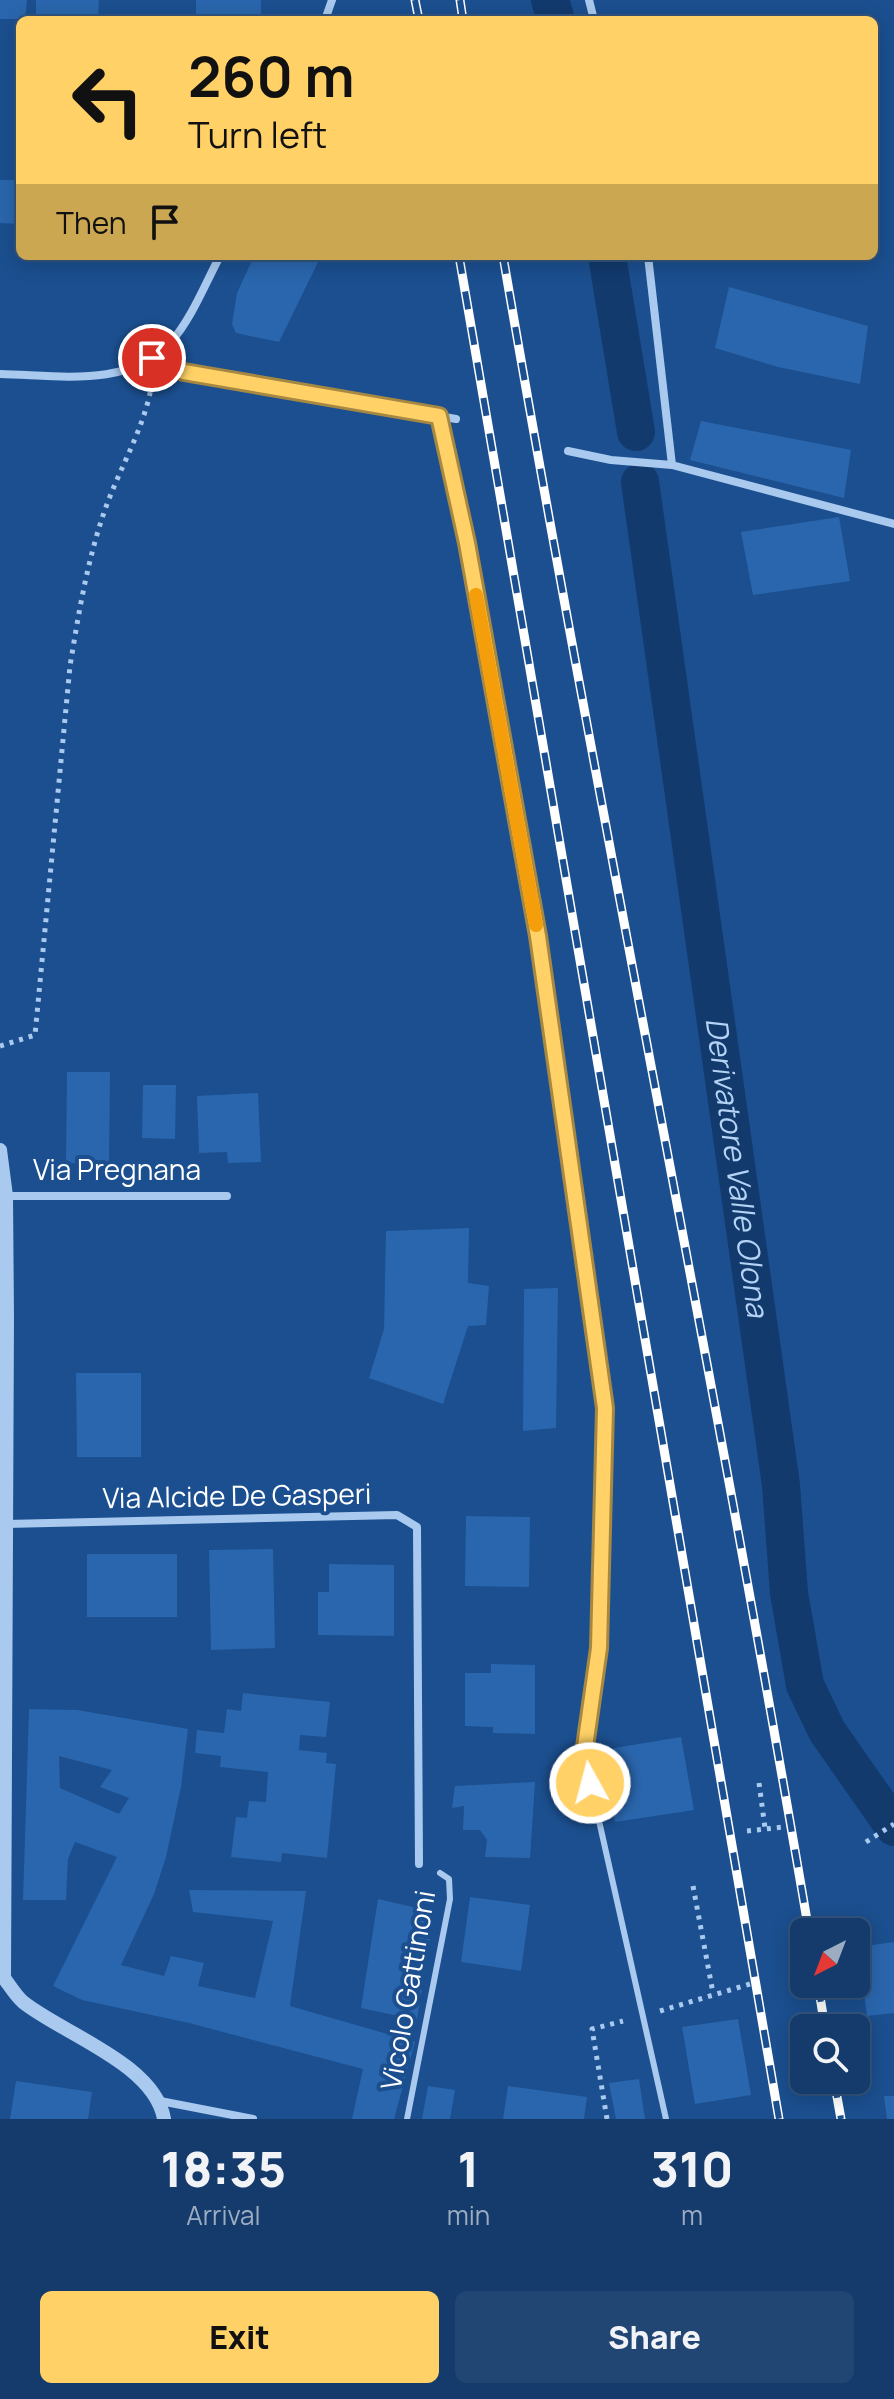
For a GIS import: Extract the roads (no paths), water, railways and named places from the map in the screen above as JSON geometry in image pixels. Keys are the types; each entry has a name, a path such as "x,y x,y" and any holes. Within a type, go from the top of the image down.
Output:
{"street":[{"path":"0,374 95,376 126,371 152,358 170,342 188,318 218,260"},
{"path":"648,260 672,465"},
{"path":"152,358 184,372 456,419"},
{"path":"568,451 611,460 672,465 894,524"},
{"name":"Via Pregnana","path":"0,1150 6,1196 8,1757 4,1978 21,2001 138,2074 164,2119"},
{"name":"Via Pregnana","path":"6,1196 227,1196"},
{"name":"Via Alcide De Gasperi","path":"5,1524 397,1515 417,1527 419,1864"},
{"path":"155,2100 253,2119"}],"lane":[{"path":"439,416 467,543 535,921 605,1408 599,1648 584,1754 666,2119"},
{"name":"Vicolo Gattinoni","path":"407,2119 450,1899 449,1879 440,1873"}],"waterway":[{"name":"Derivatore Valle Olona","path":"550,0 555,16"},
{"name":"Derivatore Valle Olona","path":"608,260 636,432"},
{"name":"Derivatore Valle Olona","path":"640,482 781,1485 789,1593 805,1685 827,1731 894,1827"}],"railway":[{"path":"415,0 418,16"},
{"path":"460,0 462,16"},
{"path":"460,260 779,2119"},
{"path":"504,260 807,1918"},
{"path":"820,1998 823,2014"},
{"path":"837,2094 841,2119"}]}
